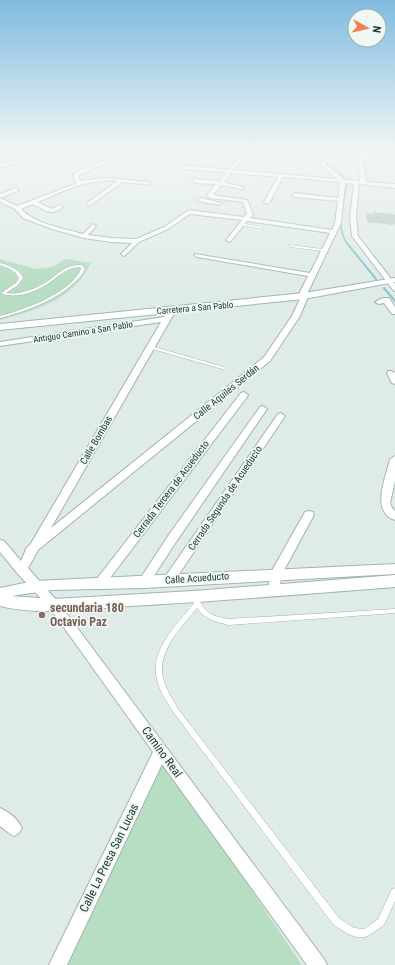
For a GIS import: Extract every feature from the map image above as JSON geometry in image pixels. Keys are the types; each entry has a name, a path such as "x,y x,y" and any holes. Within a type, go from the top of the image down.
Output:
{"street":[{"path":"17,208 50,195"},
{"path":"89,204 101,195"},
{"path":"211,195 244,200 250,214 229,240"},
{"path":"267,202 271,195"},
{"path":"295,195 340,200"},
{"name":"Calle Aquiles Serdán","path":"31,550 267,359 282,339 304,296 304,292 323,250 334,232 338,223 340,200 343,195"},
{"path":"352,195 355,236 392,280 395,289"},
{"path":"0,200 17,208 25,217 54,228 105,240 136,241"},
{"path":"200,200 246,206"},
{"path":"34,202 51,211 60,207"},
{"path":"124,254 136,241 166,228 189,212 244,221 334,232"},
{"path":"84,236 93,226"},
{"path":"197,255 312,275"},
{"name":"Carretera a San Pablo","path":"0,327 304,296 392,280"},
{"path":"380,302 386,300 395,312"},
{"name":"Calle Bombas","path":"20,570 172,310"},
{"name":"Antiguo Camino a San Pablo","path":"0,344 167,319"},
{"name":"Cerrada Tercera de Acueducto","path":"100,583 170,489 244,395"},
{"path":"144,582 172,539 263,409"},
{"name":"Cerrada Segunda de Acueducto","path":"169,580 281,416"},
{"path":"395,459 385,503 387,510 395,516"},
{"path":"274,591 276,574 309,515"},
{"name":"Camino Real","path":"0,544 20,570 38,586 54,605 318,965"},
{"name":"Calle Acueducto","path":"0,594 38,586 395,569"},
{"name":"Calle Acueducto","path":"0,600 8,602 54,605 195,600 274,591 395,581"},
{"name":"Calle La Presa San Lucas","path":"58,965 161,751"},
{"path":"0,816 14,828"}],"lane":[{"path":"244,221 262,228"},
{"path":"290,246 323,250"},
{"path":"0,264 13,268 20,273 21,278 17,284 4,293 8,295 32,290 46,284 66,268 81,266 83,269 73,282 64,289 32,308 0,317"},
{"path":"150,347 223,368"},
{"path":"395,612 228,622 202,613 195,600 166,645 158,666 160,681 176,710 336,921 353,932 365,932 381,922 395,892"}],"green space":[{"path":"0,259 36,269 52,267 66,259 91,263 81,279 64,294 44,306 0,320"},
{"path":"164,761 302,965 63,965"}],"building":[{"path":"374,212 395,215 395,224 367,222 366,213 374,214"}],"waterway":[{"path":"345,195 341,222 343,237 347,243"},
{"path":"346,242 376,279"},
{"path":"384,288 395,301"}],"place":[{"name":"secundaria 180 Octavio Paz","path":"42,615"}]}
